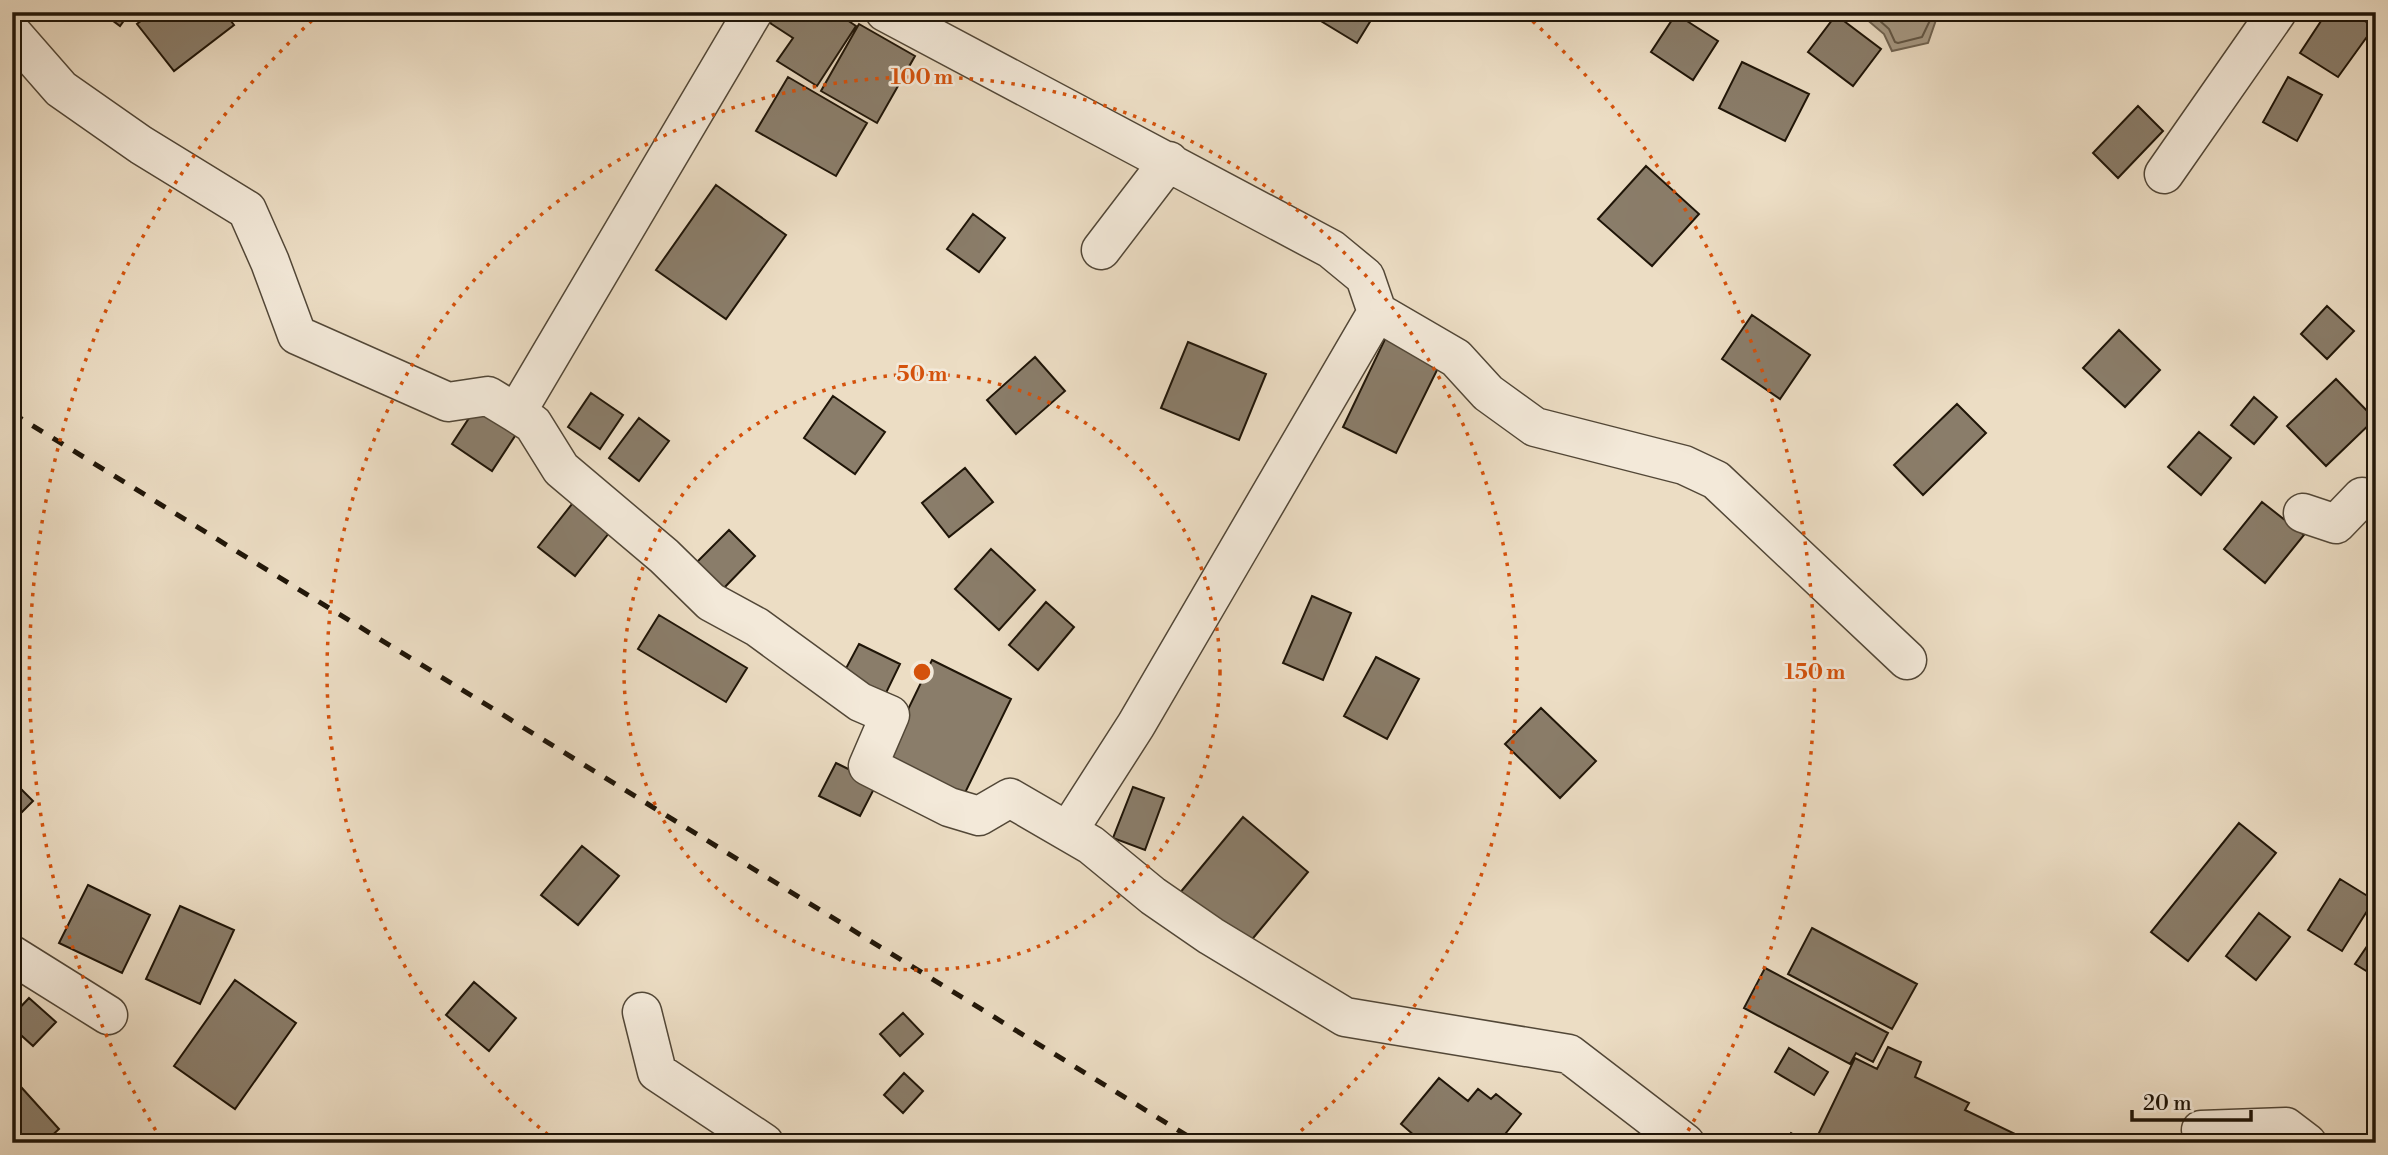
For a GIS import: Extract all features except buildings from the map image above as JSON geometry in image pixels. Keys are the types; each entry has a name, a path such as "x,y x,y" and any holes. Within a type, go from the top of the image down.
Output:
{"street":[{"path":"516,413 753,12"},
{"path":"885,12 1170,161 1331,249 1365,278 1377,312 1456,358 1488,393 1535,426 1684,465 1716,480 1907,660"},
{"path":"2164,174 2277,12"},
{"path":"12,33 61,89 141,145 247,210 270,262 296,335 448,402 488,396 516,413 533,424 561,469 664,556 711,602 757,627 860,702 890,715 869,766 949,807 979,816 1010,798 1091,845 1153,896 1211,936 1345,1017 1569,1054 1685,1143"},
{"path":"1101,250 1170,161"},
{"path":"1068,831 1136,725 1377,312"},
{"path":"2304,513 2336,524 2362,497 2376,502"},
{"path":"12,955 108,1015"},
{"path":"642,1012 657,1072 764,1143"},
{"path":"2201,1130 2286,1127 2307,1143"}],"water":[{"path":"1858,12 1944,12 1936,20 1928,43 1892,51 1884,34"}],"railway":[{"path":"12,413 1199,1143"}]}
